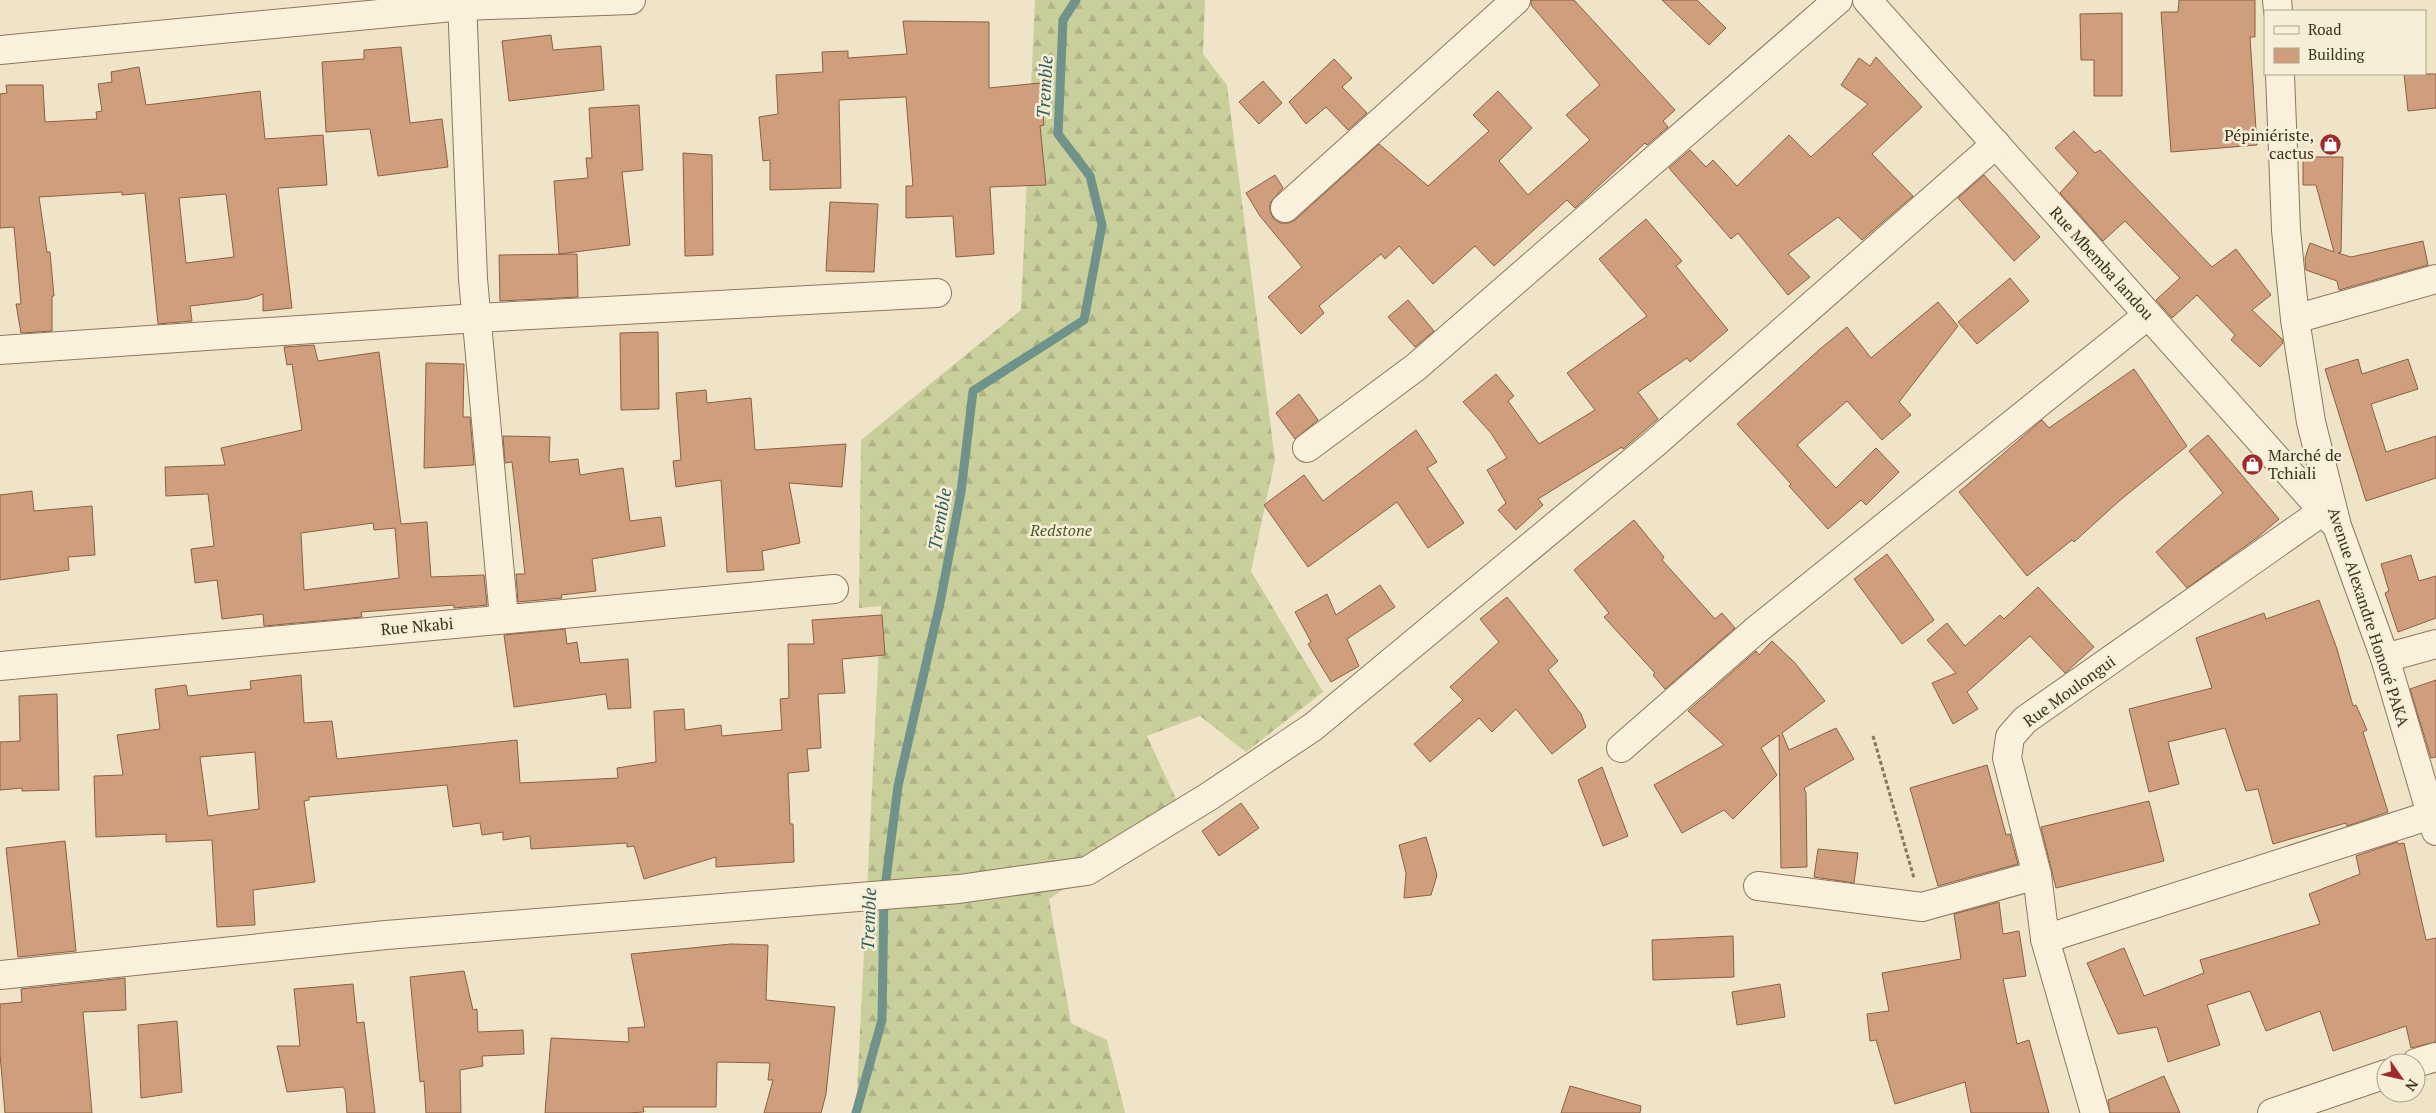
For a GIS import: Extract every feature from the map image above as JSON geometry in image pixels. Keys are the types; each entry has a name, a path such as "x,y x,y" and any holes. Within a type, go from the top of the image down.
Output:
{"street":[{"path":"0,50 463,3 631,0"},
{"path":"1285,208 1516,0"},
{"path":"1307,448 1416,367 1838,0"},
{"name":"Rue Mbemba landou","path":"1867,0 2330,519"},
{"path":"463,3 477,318 504,618"},
{"name":"Avenue Alexandre Honoré PAKA","path":"2280,75 2284,196 2295,319 2311,422 2330,519 2386,658 2434,823"},
{"path":"0,975 386,935 959,889 1087,871 1208,797 1313,727 1654,444 1996,144"},
{"path":"2295,319 2436,279"},
{"path":"0,350 477,318 937,293"},
{"path":"1621,748 1755,631 2148,315"},
{"name":"Rue Moulongui","path":"2094,1113 2045,939 2037,875 2007,758 2010,736 2025,720 2330,519"},
{"name":"Rue Nkabi","path":"0,666 834,589"},
{"path":"2386,658 2436,644"},
{"path":"2045,939 2434,823"},
{"path":"1758,886 1922,907 2037,875"},
{"path":"2272,1113 2376,1077"}],"path":[{"path":"1873,736 1922,907"}],"green space":[{"name":"Redstone","path":"1035,0 1205,0 1203,54 1227,85 1275,460 1251,571 1323,692 1246,752 1200,716 1147,736 1181,810 1049,899 1071,1023 1107,1040 1125,1113 856,1113 881,606 859,608 861,440 1021,310"}],"building":[{"path":"1531,0 1574,0 1675,110 1663,121 1668,127 1647,145 1645,143 1575,208 1567,200 1494,266 1475,246 1433,284 1399,246 1385,259 1381,254 1319,306 1324,313 1301,334 1268,297 1302,267 1260,216 1246,193 1275,175 1283,188 1270,203 1270,212 1274,219 1280,223 1289,223 1295,220 1379,144 1428,186 1489,131 1473,115 1498,91 1532,128 1499,161 1528,195 1590,140 1566,115 1600,85 1531,5"},
{"path":"1662,0 1697,0 1726,28 1709,45"},
{"path":"2179,0 2255,0 2255,37 2250,37 2257,145 2171,152 2161,12 2178,12"},
{"path":"2122,13 2122,96 2094,96 2094,60 2081,60 2080,14"},
{"path":"903,21 989,22 989,88 1040,83 1044,125 1040,126 1046,185 990,187 994,254 956,257 953,216 906,218 906,186 913,186 906,97 839,100 841,188 770,190 770,160 763,161 759,117 778,114 776,75 823,72 822,52 848,51 848,58 907,54"},
{"path":"551,35 553,50 601,46 604,90 509,101 502,41"},
{"path":"401,47 410,123 442,119 448,167 378,176 370,129 326,132 322,62 364,59 364,50"},
{"path":"1876,57 1922,107 1872,154 1913,196 1862,240 1838,217 1788,254 1810,277 1788,295 1738,233 1731,239 1669,168 1690,150 1706,167 1713,160 1737,186 1789,135 1811,157 1868,104 1841,85 1859,58 1870,66"},
{"path":"1334,59 1352,78 1342,87 1367,113 1348,130 1326,107 1306,124 1289,102"},
{"path":"139,67 146,105 260,91 265,139 323,135 327,185 278,188 292,308 263,311 263,294 249,299 190,306 192,321 158,324 145,193 122,195 122,192 39,197 47,252 50,252 54,296 52,296 52,331 21,333 16,304 21,304 14,227 0,228 0,94 7,93 6,85 43,85 45,122 97,119 96,112 102,111 98,84 112,82 111,72","holes":["226,194 234,257 186,263 179,198"]},
{"path":"2436,74 2436,108 2408,111 2404,75"},
{"path":"1263,81 1282,103 1259,124 1239,102"},
{"path":"639,105 643,170 622,172 630,245 559,254 554,181 588,178 586,158 592,158 589,108"},
{"path":"2074,131 2095,153 2100,150 2212,267 2236,249 2271,295 2252,310 2282,339 2283,343 2260,367 2231,340 2235,335 2197,295 2172,318 2156,300 2180,278 2125,221 2103,241 2060,193 2078,173 2055,148"},
{"path":"683,153 712,155 713,255 685,256"},
{"path":"2303,157 2343,157 2341,252 2338,253 2351,257 2423,241 2428,265 2339,290 2337,281 2306,270 2305,258 2310,243 2334,252 2316,185 2303,185"},
{"path":"1984,175 2040,237 2014,261 1958,198"},
{"path":"830,202 878,204 874,272 826,271"},
{"path":"1646,219 1682,261 1676,266 1728,330 1690,362 1687,358 1638,392 1658,419 1623,449 1622,447 1538,499 1543,505 1516,530 1498,510 1506,503 1487,470 1507,458 1491,433 1463,402 1496,374 1514,396 1508,401 1539,444 1595,410 1567,373 1647,316 1599,259"},
{"path":"577,254 578,297 500,301 499,255"},
{"path":"2010,278 2029,301 1977,344 1958,322"},
{"path":"1408,300 1434,331 1415,347 1388,317"},
{"path":"1938,302 1958,326 1899,402 1911,415 1882,440 1847,401 1797,445 1836,488 1876,448 1899,472 1866,505 1861,500 1828,529 1789,486 1791,484 1737,424 1847,327 1871,358"},
{"path":"658,332 659,409 621,410 620,333"},
{"path":"314,345 318,361 379,352 401,524 427,522 431,577 484,575 487,605 454,608 454,605 361,612 362,617 264,626 263,614 222,619 217,580 195,583 191,549 214,546 208,494 166,496 165,467 225,465 221,448 302,430 292,364 287,365 284,347","holes":["373,523 374,530 395,528 399,578 304,590 301,533"]},
{"path":"2358,359 2362,374 2408,359 2418,389 2371,404 2386,452 2436,436 2436,478 2366,501 2325,369"},
{"path":"426,363 464,364 463,417 470,417 474,465 424,468"},
{"path":"2134,369 2187,446 2118,502 2074,542 2072,540 2027,576 1959,492 2042,420 2049,428"},
{"path":"706,390 707,403 751,398 755,450 846,444 842,487 789,483 800,543 762,551 764,570 727,572 721,480 676,487 673,461 681,460 676,393"},
{"path":"1299,394 1318,420 1295,439 1276,413"},
{"path":"1416,430 1437,462 1427,468 1464,523 1428,548 1397,502 1308,567 1264,505 1304,475 1323,501"},
{"path":"2208,435 2279,519 2258,537 2187,588 2156,552 2223,493 2189,451"},
{"path":"503,436 550,437 549,462 578,459 580,475 623,468 630,521 661,517 665,546 592,559 596,591 561,595 562,598 518,602 516,574 525,574 512,462 505,463"},
{"path":"32,491 34,511 92,506 95,555 68,557 69,570 0,580 0,495"},
{"path":"1634,520 1664,557 1662,560 1715,619 1722,613 1735,628 1665,689 1653,675 1655,673 1604,617 1609,613 1574,570"},
{"path":"1887,554 1934,620 1902,644 1854,579"},
{"path":"2411,555 2419,581 2436,576 2436,618 2398,632 2385,593 2389,591 2381,564"},
{"path":"1380,585 1395,607 1347,639 1359,666 1331,682 1308,644 1311,642 1295,612 1327,594 1336,615"},
{"path":"2038,587 2094,647 2065,673 2030,636 1967,692 1978,709 1953,724 1932,683 1956,673 1927,640 1947,623 1965,646 2000,615 2004,619"},
{"path":"1507,597 1558,661 1548,670 1581,714 1586,727 1552,754 1516,709 1492,732 1479,718 1430,762 1414,744 1463,700 1450,687 1499,642 1480,619"},
{"path":"2319,600 2337,649 2353,706 2356,705 2367,730 2363,732 2388,812 2347,826 2346,823 2273,844 2258,789 2246,791 2225,728 2168,742 2179,784 2149,792 2129,709 2212,688 2196,638 2264,613 2266,619"},
{"path":"882,615 885,655 842,659 845,693 818,694 821,748 807,749 809,771 788,773 790,824 793,824 794,862 716,867 716,857 644,879 634,846 627,847 627,843 531,849 530,836 503,840 503,832 482,835 480,823 453,827 447,785 309,797 309,800 304,801 315,882 253,890 255,925 217,927 212,840 166,842 166,834 96,837 94,776 123,775 117,735 160,729 155,689 186,685 188,696 251,689 250,681 301,675 304,723 332,721 337,759 517,740 520,783 618,778 617,768 656,762 654,711 684,709 685,730 721,725 722,736 782,730 780,699 789,698 788,644 814,644 812,620","holes":["255,752 259,809 208,816 200,757"]},
{"path":"565,629 567,644 577,642 580,663 628,659 631,708 608,709 606,694 514,707 504,635"},
{"path":"1772,641 1795,663 1825,701 1782,733 1789,750 1836,728 1854,759 1804,788 1806,793 1807,867 1781,868 1779,735 1761,748 1777,775 1733,819 1724,810 1682,833 1654,785 1724,745 1688,711 1756,651 1759,655"},
{"path":"2436,680 2436,757 2431,758 2410,689"},
{"path":"57,694 59,790 22,791 22,788 0,790 0,742 20,741 19,696"},
{"path":"1987,765 2006,835 2010,834 2018,864 1938,886 1910,788"},
{"path":"1602,767 1628,836 1603,846 1578,780"},
{"path":"2149,801 2164,861 2056,888 2041,827"},
{"path":"1241,803 1259,828 1219,856 1202,831"},
{"path":"1426,837 1437,875 1431,895 1404,898 1406,873 1399,845"},
{"path":"65,841 76,951 18,957 6,848"},
{"path":"2397,842 2398,844 2404,843 2426,940 2436,938 2436,1042 2411,1048 2406,1026 2333,1051 2320,1011 2266,1031 2250,991 2207,1005 2220,1045 2168,1062 2157,1027 2118,1034 2087,963 2124,948 2144,996 2204,973 2200,960 2320,924 2309,894 2360,874 2356,856"},
{"path":"1818,849 1858,853 1854,883 1814,877"},
{"path":"1999,902 2003,934 2019,931 2026,976 2003,979 2017,1044 2029,1040 2049,1113 1971,1113 1965,1082 1895,1104 1876,1040 1870,1041 1867,1014 1889,1011 1882,973 1961,959 1954,914"},
{"path":"1733,936 1734,977 1653,980 1652,940"},
{"path":"731,944 768,945 766,1000 835,1007 826,1094 821,1113 764,1113 773,1080 768,1080 770,1063 717,1062 716,1107 643,1107 644,1112 627,1113 545,1113 551,1038 629,1042 628,1028 645,1027 631,954"},
{"path":"464,971 473,1010 477,1009 478,1032 523,1030 524,1054 482,1056 483,1066 460,1070 461,1113 426,1113 424,1081 420,1082 410,977"},
{"path":"125,978 126,1010 83,1012 92,1113 5,1113 0,1054 0,1004 22,1002 21,989"},
{"path":"353,984 357,1023 364,1022 375,1113 347,1113 345,1090 343,1087 287,1092 277,1046 300,1046 294,989"},
{"path":"1780,984 1785,1017 1737,1025 1732,992"},
{"path":"177,1021 182,1092 141,1098 138,1025"},
{"path":"2164,1076 2180,1113 2110,1113 2108,1100"},
{"path":"1570,1086 1641,1106 1640,1113 1561,1113"}],"waterway":[{"name":"Tremble","path":"856,1113 882,1020 884,895 898,786 940,603 961,492 973,391 1084,320 1102,225 1090,176 1058,134 1063,20 1076,0"}],"place":[{"name":"Pépiniériste, cactus","path":"2330,144"},
{"name":"Marché de Tchiali","path":"2252,464"}]}
